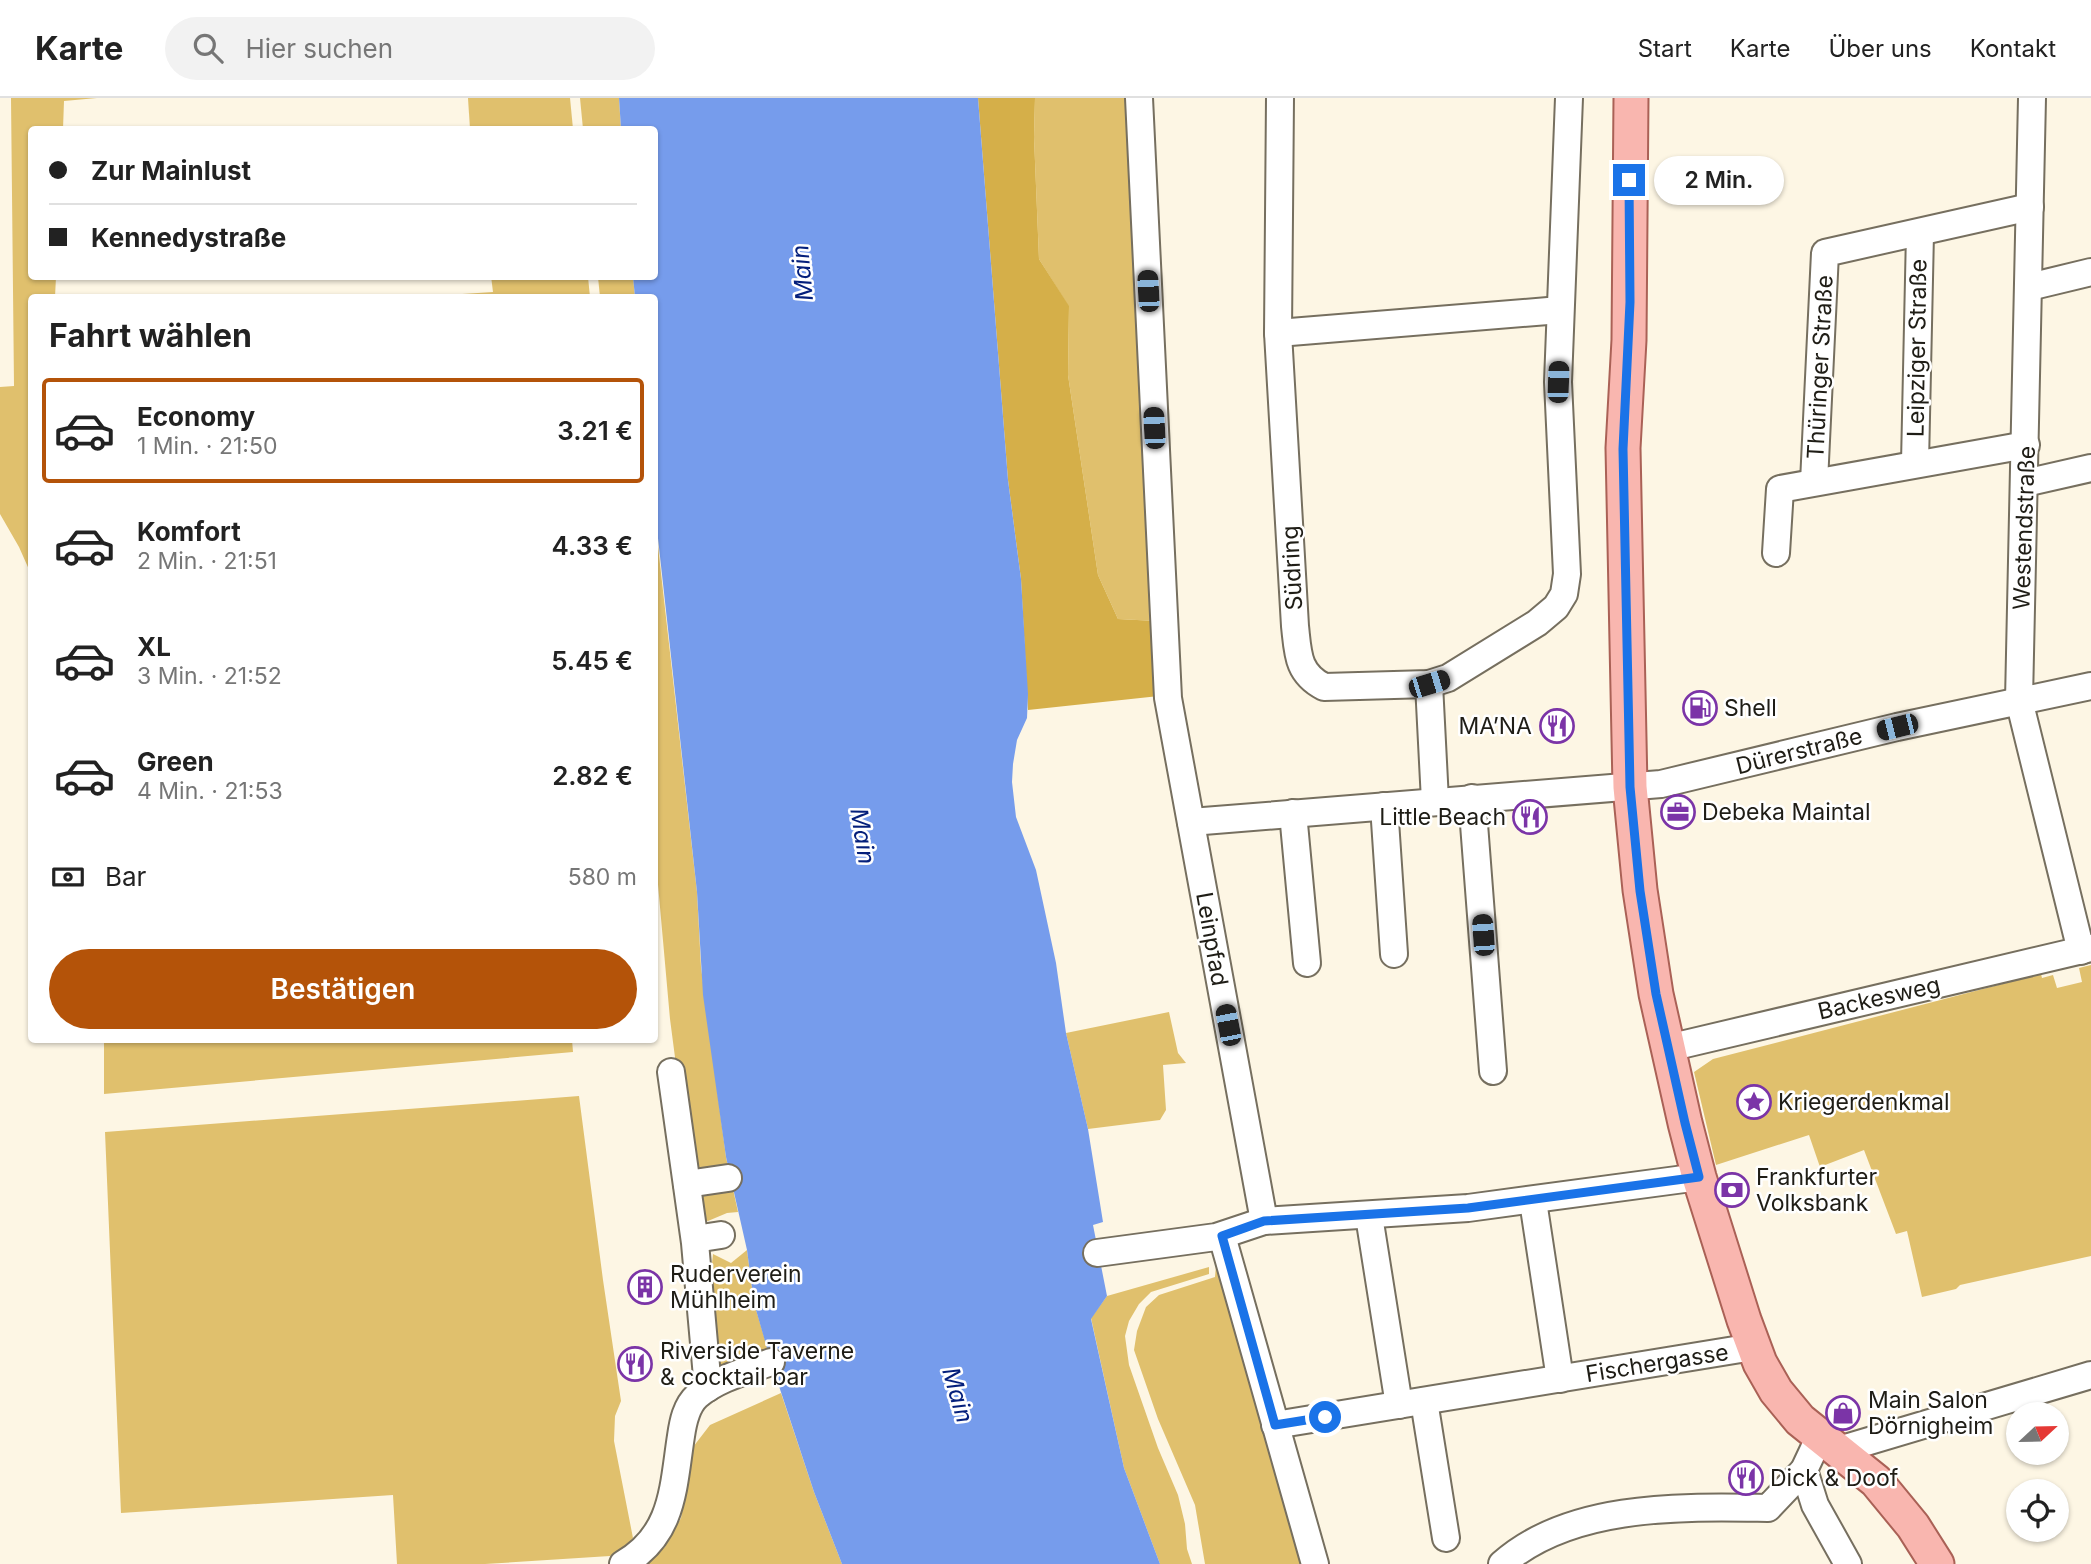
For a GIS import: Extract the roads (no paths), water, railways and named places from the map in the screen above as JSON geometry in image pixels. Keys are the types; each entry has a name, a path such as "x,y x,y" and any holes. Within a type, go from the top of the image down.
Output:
{"main road":[{"path":"1631,98 1629,317 1623,449 1630,787 1647,942 1668,1048 1699,1177 1753,1347 1776,1391 1800,1420 1876,1481 1899,1508 1937,1564"}],"street":[{"name":"Leinpfad","path":"1139,98 1168,698 1264,1221"},
{"name":"Südring","path":"1280,98 1279,333 1295,626 1297,650 1304,672 1312,681 1324,687 1429,684 1448,678 1537,623 1556,607 1564,594 1567,574 1558,382 1569,98"},
{"name":"Westendstraße","path":"2032,98 2019,700 2086,949"},
{"name":"Thüringer Straße","path":"1814,482 1825,253 2030,207"},
{"name":"Leipziger Straße","path":"1915,463 1920,233"},
{"path":"2029,286 2091,272"},
{"path":"1279,333 1560,310"},
{"path":"1776,553 1780,489 2026,445"},
{"path":"2025,483 2091,468"},
{"path":"1429,684 1435,801"},
{"name":"Dürerstraße","path":"1191,822 1661,784 1897,727 2091,686"},
{"path":"1472,798 1493,1071"},
{"path":"1384,806 1394,954"},
{"path":"1293,814 1307,963"},
{"name":"Backesweg","path":"1668,1048 2086,949"},
{"path":"671,1072 695,1239 708,1388"},
{"path":"1097,1253 1222,1236 1264,1221 1368,1216 1533,1201 1699,1177"},
{"path":"687,1184 728,1178"},
{"name":"Fischergasse","path":"1533,1201 1560,1378"},
{"path":"1368,1216 1411,1403 1446,1538"},
{"path":"695,1239 721,1235"},
{"path":"1222,1236 1315,1564"},
{"name":"Fischergasse","path":"1275,1425 1753,1347"},
{"path":"623,1564 647,1547 665,1519 673,1493 683,1423 690,1405 708,1388 771,1362"},
{"path":"1502,1564 1521,1550 1551,1535 1602,1517 1634,1511 1768,1508 1829,1443 2091,1375"},
{"path":"1804,1470 1815,1505 1848,1564"}],"water":[{"name":"Main","path":"619,98 978,98 1008,480 1021,579 1028,694 1027,718 1017,740 1013,764 1016,817 1036,870 1056,963 1066,1033 1088,1129 1103,1222 1093,1225 1107,1296 1091,1319 1124,1468 1160,1564 842,1564 814,1492 754,1303 747,1250 726,1157 703,995 697,892 658,538 658,294 635,294 633,280 658,280 658,126 621,126"}],"place":[{"name":"Shell","path":"1700,708"},
{"name":"MA’NA","path":"1557,726"},
{"name":"Debeka Maintal","path":"1678,812"},
{"name":"Little Beach","path":"1530,817"},
{"name":"Kriegerdenkmal","path":"1754,1102"},
{"name":"Frankfurter Volksbank","path":"1732,1190"},
{"name":"Ruderverein Mühlheim","path":"645,1287"},
{"name":"Riverside Taverne & cocktail bar","path":"635,1364"},
{"name":"Main Salon Dörnigheim","path":"1843,1413"},
{"name":"Dick & Doof","path":"1746,1478"}]}
